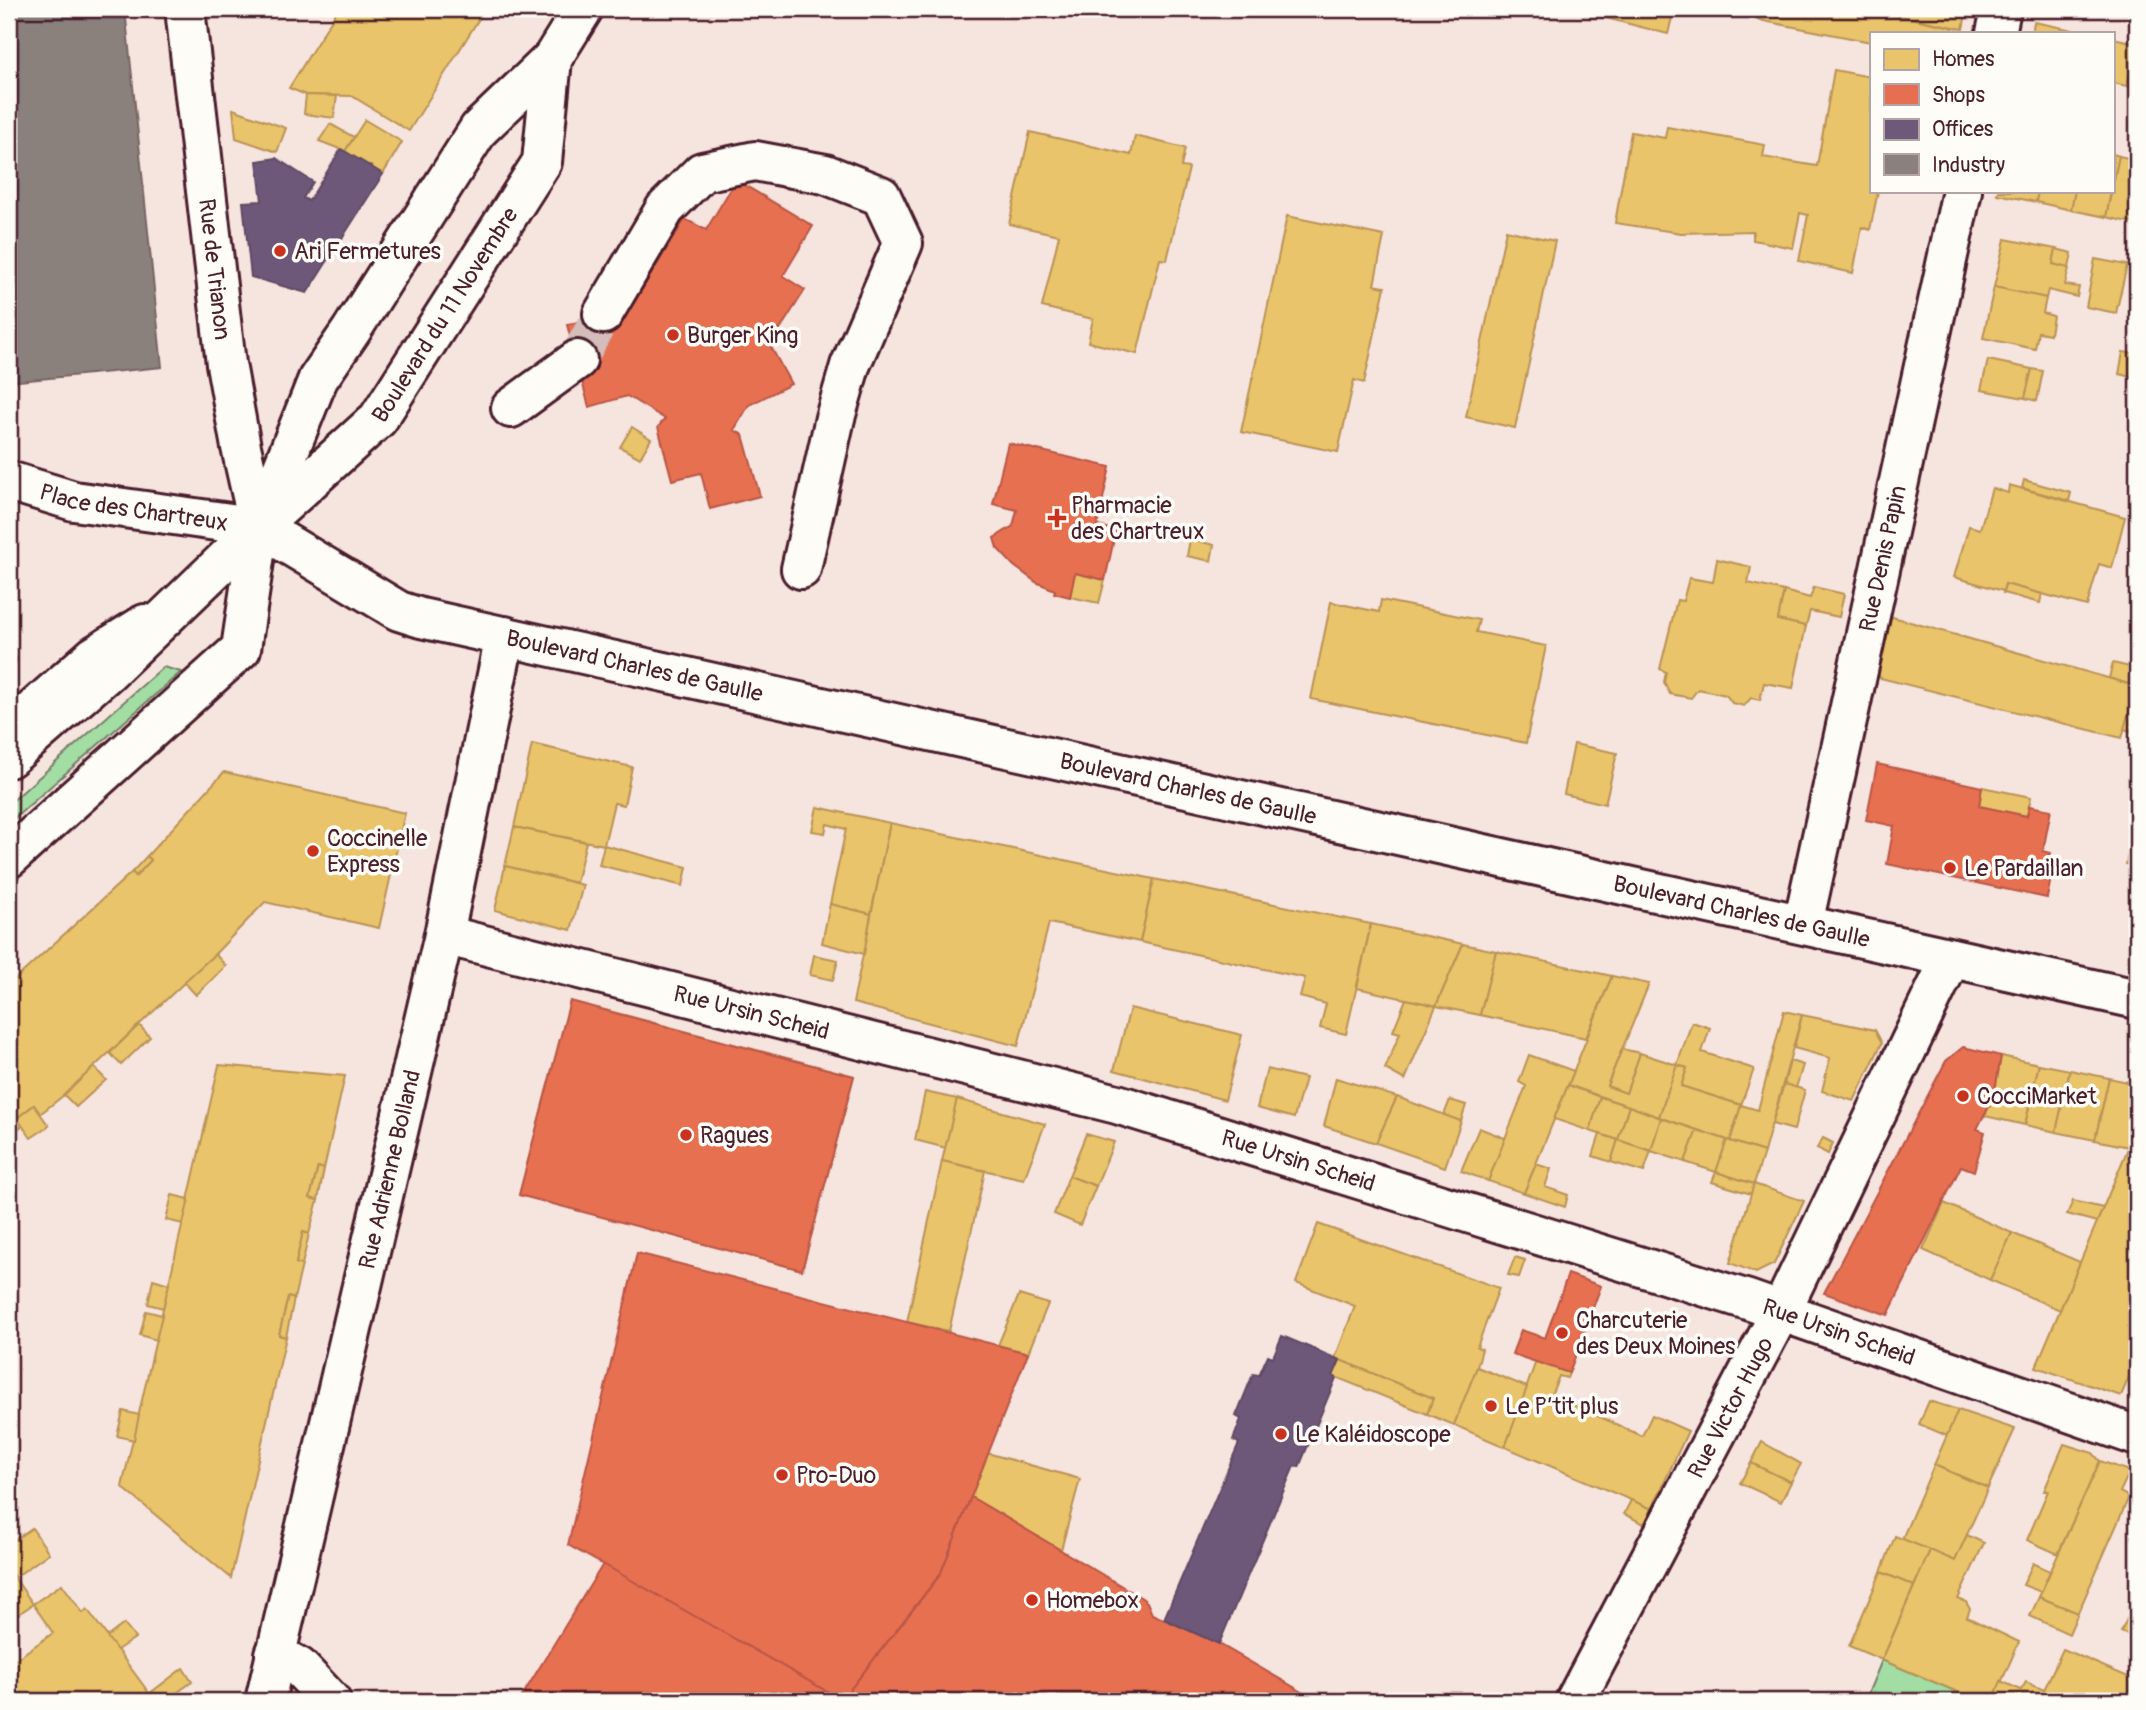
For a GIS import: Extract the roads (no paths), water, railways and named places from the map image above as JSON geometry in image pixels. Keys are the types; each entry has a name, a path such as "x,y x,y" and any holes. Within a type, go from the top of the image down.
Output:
{"street":[{"name":"Rue de Trianon","path":"185,9 226,365 259,527"},
{"name":"Boulevard du 11 Novembre","path":"9,858 242,649 259,527 318,379 480,129 552,59 583,9"},
{"path":"1996,32 2001,9"},
{"name":"Boulevard du 11 Novembre","path":"9,758 107,673 259,527 379,419 542,162 552,59"},
{"path":"603,314 665,209 702,172 755,161 825,174 881,196 903,243 850,366 835,418 801,569"},
{"name":"Rue Denis Papin","path":"1803,924 1962,192"},
{"path":"511,408 577,360"},
{"name":"Place des Chartreux","path":"9,481 74,501 259,527"},
{"name":"Boulevard Charles de Gaulle","path":"259,527 399,611 2137,999"},
{"name":"Boulevard du 11 Novembre","path":"9,731 94,656 182,601"},
{"name":"Rue Adrienne Bolland","path":"264,1701 444,935 505,636"},
{"name":"Rue Ursin Scheid","path":"444,935 1116,1104 1781,1311 2137,1436"},
{"name":"Rue Victor Hugo","path":"1575,1701 1781,1311 1951,958"},
{"path":"275,1654 299,1667 331,1701"}],"tunnel":[{"path":"577,360 603,314"}],"place":[{"name":"Ari Fermetures","path":"280,251"},
{"name":"Burger King","path":"673,335"},
{"name":"Pharmacie des Chartreux","path":"1057,518"},
{"name":"Coccinelle Express","path":"313,851"},
{"name":"Le Pardaillan","path":"1950,868"},
{"name":"CocciMarket","path":"1963,1096"},
{"name":"Ragues","path":"686,1135"},
{"name":"Charcuterie des Deux Moines","path":"1562,1333"},
{"name":"Le P’tit plus","path":"1491,1406"},
{"name":"Le Kaléidoscope","path":"1281,1434"},
{"name":"Pro-Duo","path":"782,1475"},
{"name":"Homebox","path":"1032,1600"}]}
